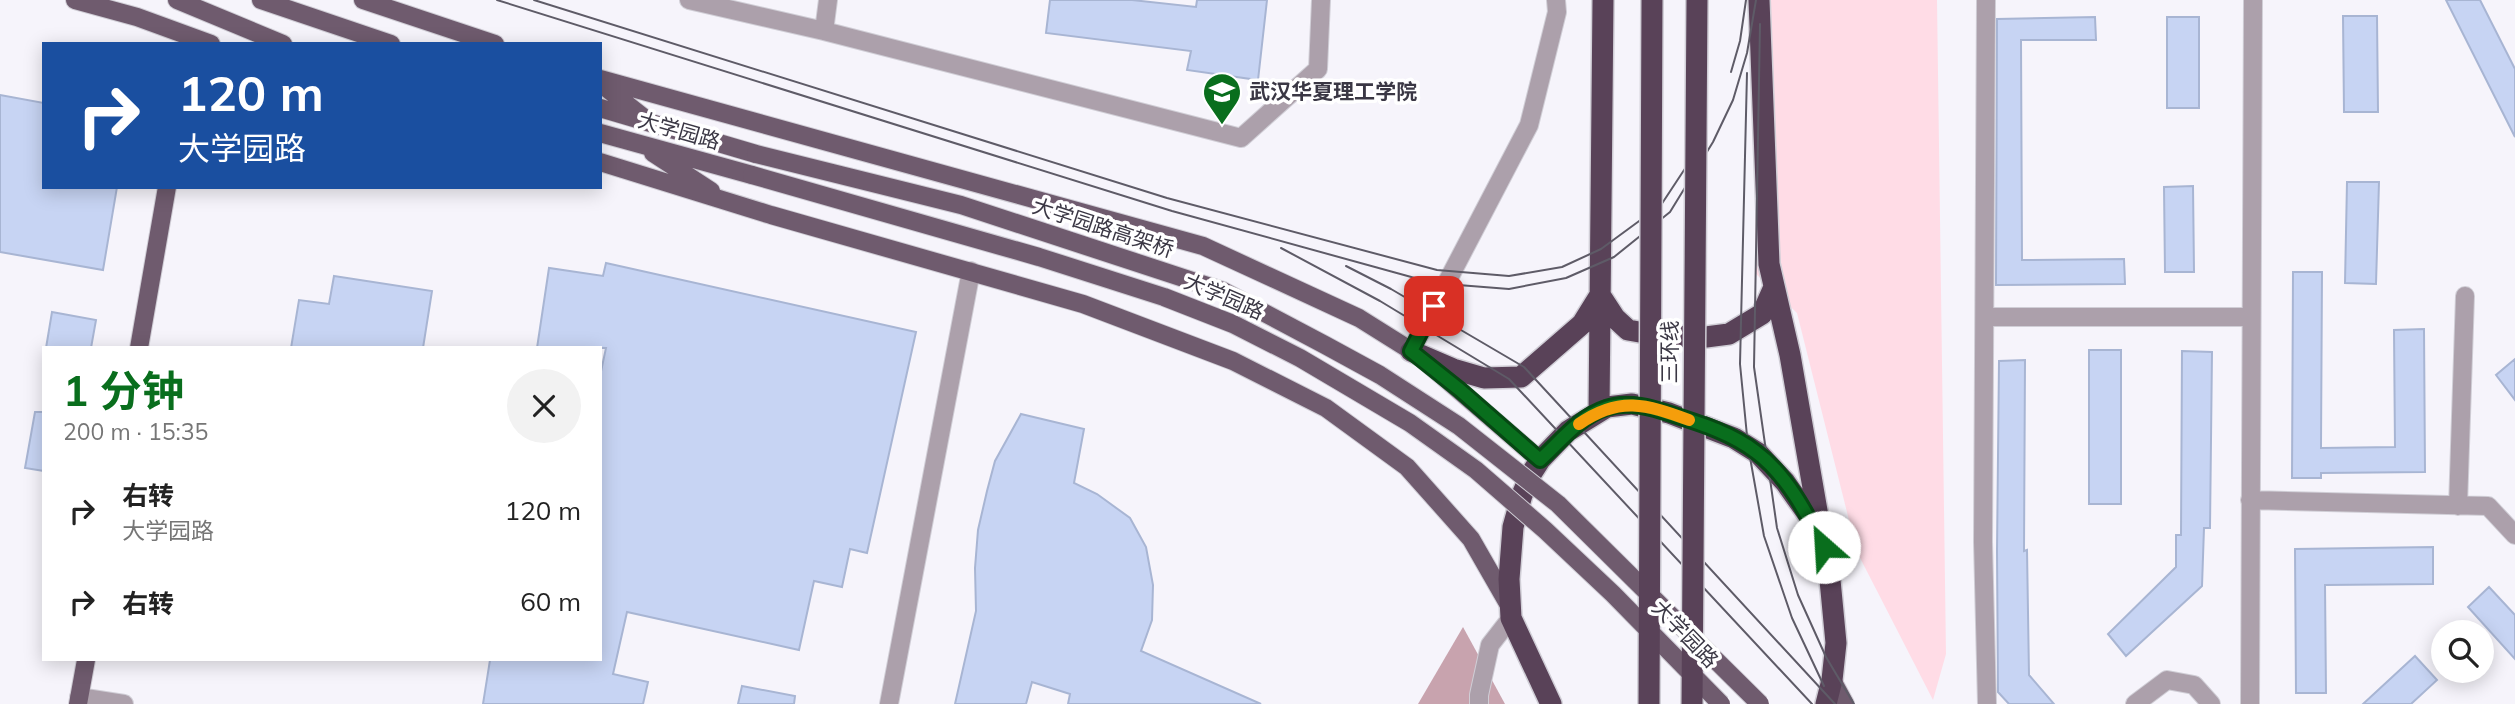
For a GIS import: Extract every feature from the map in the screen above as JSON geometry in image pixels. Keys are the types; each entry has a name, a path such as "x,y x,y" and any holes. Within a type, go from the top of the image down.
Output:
{"highway":[{"path":"1599,412 1603,0"},
{"name":"三环线","path":"1649,704 1652,0"},
{"name":"三环线","path":"1692,704 1697,0"},
{"path":"1759,0 1769,264 1790,355 1830,580 1836,643 1826,704"},
{"path":"1600,295 1615,318 1628,330 1662,336 1706,337 1729,334 1762,314 1774,287"},
{"path":"1411,351 1453,369 1484,378 1521,377 1582,324 1600,295"},
{"path":"1552,704 1511,613 1509,579 1513,527 1522,495 1540,460 1568,431 1607,407 1632,404 1669,413 1734,438 1758,453 1809,516 1824,547"}],"main road":[{"path":"75,0 137,17 192,40 198,3"},
{"path":"177,0 198,3 279,42"},
{"path":"261,0 385,42"},
{"path":"363,0 489,42"},
{"name":"大学园路","path":"602,82 1203,246 1359,318 1411,351 1540,460"},
{"path":"602,83 652,123"},
{"name":"大学园路高架桥","path":"602,109 756,154 961,205 1223,291 1380,376 1459,426 1558,504 1760,704"},
{"name":"大学园路","path":"602,134 1039,257 1164,297 1233,324 1300,358 1410,423 1476,470 1613,594 1721,704"},
{"path":"638,143 725,201"},
{"path":"602,163 725,201 1083,304 1233,360 1326,408 1406,467 1471,539 1511,613"},
{"path":"139,346 167,189"},
{"path":"79,701 86,661"},
{"path":"1832,680 1845,704"}],"street":[{"path":"689,0 824,31 1241,138 1318,69 1321,0"},
{"path":"824,31 828,0"},
{"path":"1411,351 1529,125 1557,12 1556,0"},
{"path":"1986,0 1983,542 1987,704"},
{"path":"2250,704 2253,0"},
{"path":"889,704 971,271"},
{"path":"2458,506 2465,296"},
{"path":"1986,317 2250,317"},
{"path":"2250,500 2488,506 2515,535"},
{"path":"1479,704 1490,645 1511,613"},
{"path":"2135,704 2167,680 2194,685 2211,704"},
{"path":"79,701 124,704"}],"shaded area":[{"path":"1757,0 1937,0 1946,654 1933,700 1857,552 1797,313 1755,273"},
{"path":"1463,627 1505,704 1418,704"}],"building":[{"path":"1050,0 1132,0 1196,7 1197,0 1267,0 1258,80 1187,70 1191,51 1046,33"},
{"path":"2446,0 2480,0 2515,69 2515,137"},
{"path":"2343,16 2377,16 2378,112 2344,112"},
{"path":"2095,17 2096,40 2021,40 2022,260 2124,259 2125,284 1996,285 1997,19"},
{"path":"2167,17 2199,17 2199,108 2167,108"},
{"path":"0,95 42,103 42,189 117,189 103,270 0,252"},
{"path":"2347,182 2379,182 2376,284 2345,283"},
{"path":"2193,186 2194,272 2165,272 2164,187"},
{"path":"606,263 916,332 867,553 850,549 842,587 814,581 799,650 627,612 613,674 648,682 643,704 483,704 490,661 602,661 602,367 606,348 537,346 549,268 603,276"},
{"path":"2293,272 2322,272 2321,448 2395,447 2394,330 2424,329 2425,472 2321,473 2321,478 2292,478"},
{"path":"334,276 432,291 423,346 291,346 299,300 329,304"},
{"path":"52,312 96,320 91,346 46,346"},
{"path":"2089,350 2121,350 2121,504 2089,504"},
{"path":"2182,351 2212,352 2210,528 2204,528 2202,586 2126,656 2108,634 2176,567 2176,535 2181,535"},
{"path":"2515,359 2515,400 2496,375"},
{"path":"2025,360 2024,551 2027,550 2029,675 2054,704 2009,704 1998,692 1999,361"},
{"path":"35,412 42,412 42,471 25,468"},
{"path":"1021,414 1084,429 1074,483 1097,494 1130,518 1146,547 1153,585 1152,620 1141,651 1261,704 1068,704 1070,694 1032,682 1026,704 955,704 976,611 978,530 995,461"},
{"path":"2433,547 2433,584 2325,585 2326,693 2296,693 2295,549"},
{"path":"2489,587 2515,615 2515,659 2494,636 2494,620 2480,620 2468,607"},
{"path":"2415,656 2431,673 2431,683 2434,683 2411,704 2363,704"},
{"path":"742,686 795,696 794,704 738,704"}],"tram line":[{"path":"497,0 1172,211 1433,283 1509,289 1566,278 1614,257 1670,212 1713,142 1733,100 1747,53 1756,0"},
{"path":"534,0 1167,198 1437,270 1509,276 1562,267 1601,249 1661,205 1692,158"},
{"path":"1731,72 1740,41 1746,0"},
{"path":"1760,24 1754,367 1777,528 1798,595 1826,657 1854,704"},
{"path":"1747,73 1740,364 1748,446 1764,536 1792,618 1824,686"},
{"path":"1281,248 1380,301 1509,379 1812,704"},
{"path":"1346,266 1391,289 1524,367 1835,704"}],"slow traffic":[{"path":"1579,424 1607,407 1632,404 1689,420"}],"place":[{"name":"武汉华夏理工学院","path":"1222,126"}],"route":[{"path":"1434,306 1411,351 1540,460 1568,431 1607,407 1632,404 1669,413 1734,438 1758,453 1809,516 1824,547"}]}
